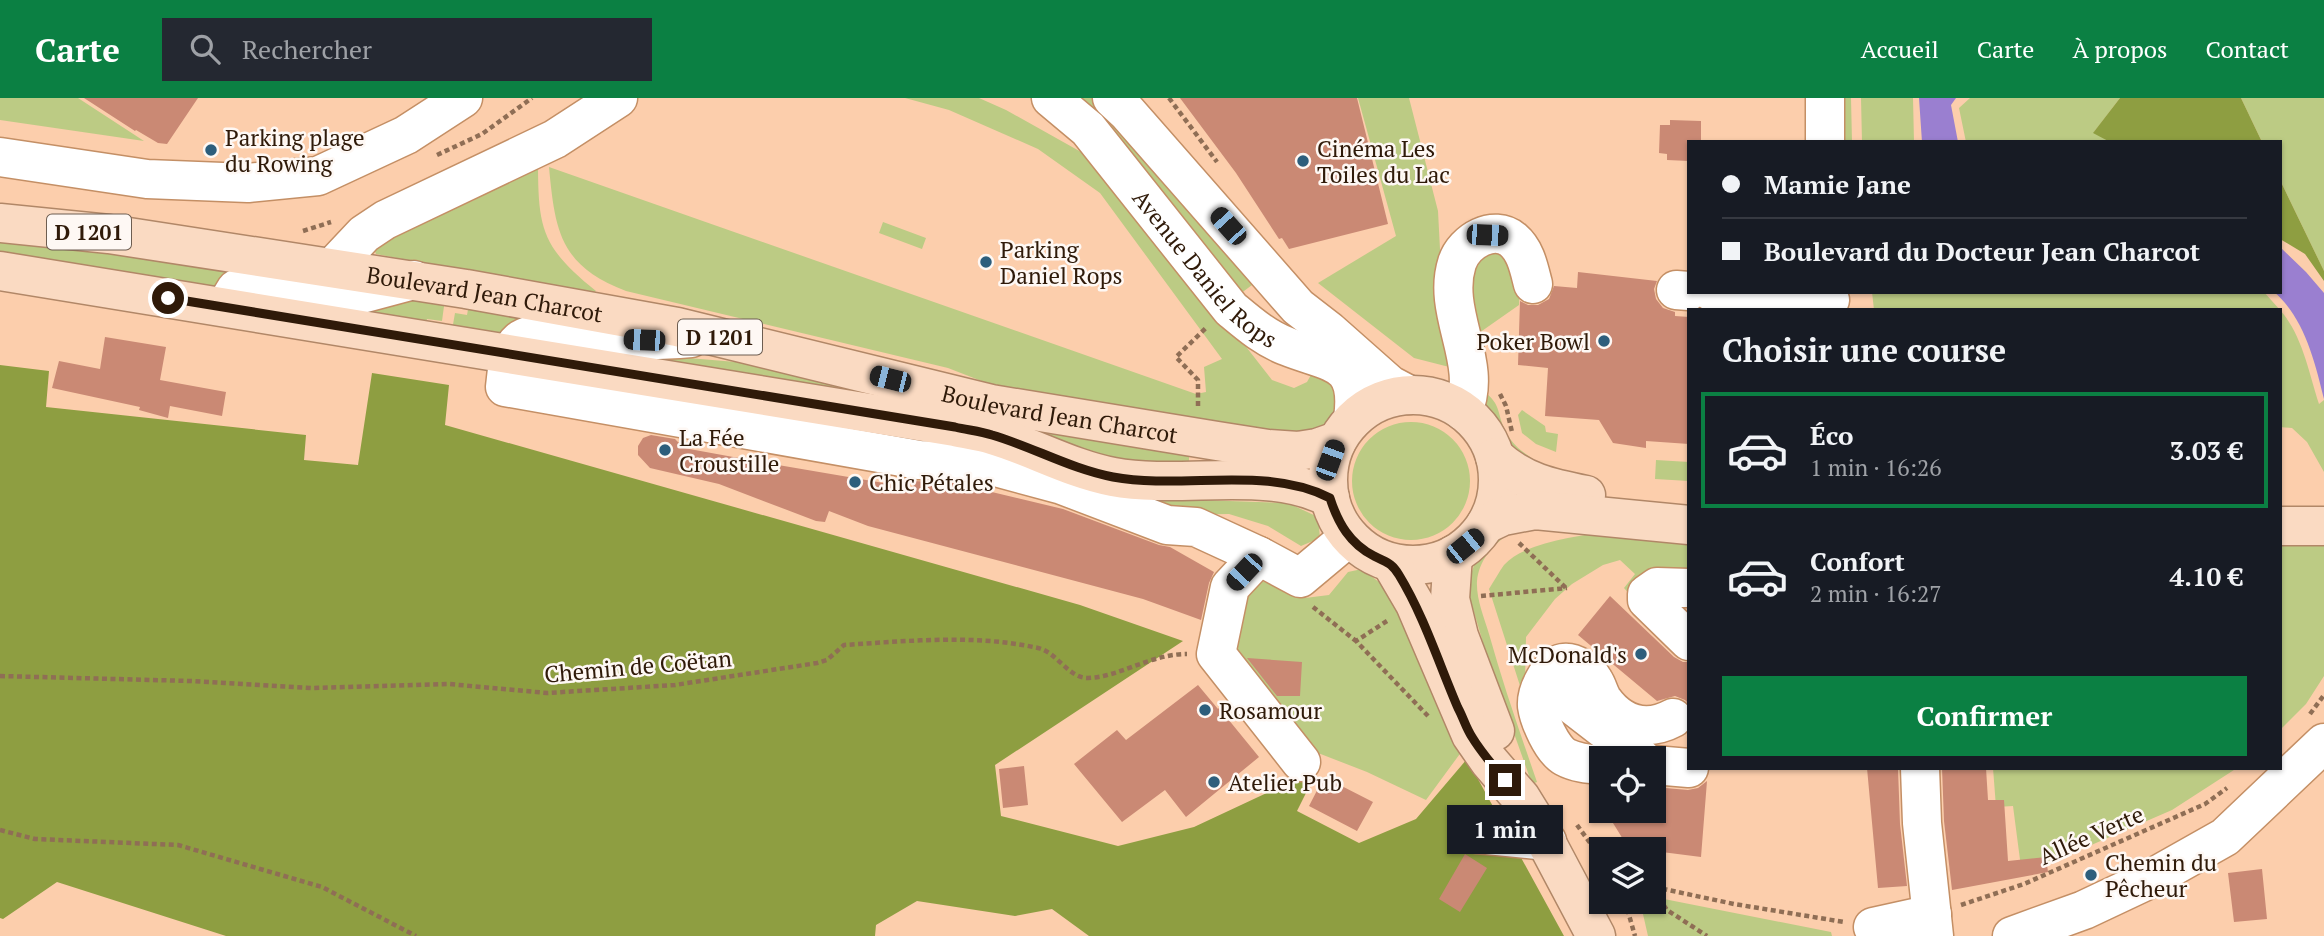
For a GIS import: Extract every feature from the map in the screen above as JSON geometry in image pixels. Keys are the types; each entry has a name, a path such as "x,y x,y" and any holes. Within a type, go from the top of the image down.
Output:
{"main road":[{"name":"Boulevard Jean Charcot","path":"0,223 109,234 414,280 677,327 991,404 1268,449 1298,451 1317,448 1345,430"},
{"name":"Boulevard Jean Charcot","path":"0,271 991,435 1112,477 1153,482 1265,481 1292,484 1330,498"},
{"path":"1428,396 1463,411 1483,432 1495,457 1498,480 1495,503 1500,531 1476,537 1453,555 1433,563 1412,566 1391,563 1374,556 1349,537 1336,516 1330,498 1329,469 1345,430 1370,407 1389,398 1428,396"},
{"path":"1495,457 1509,470 1550,488 1611,500 1687,508"},
{"path":"1500,531 1503,516 1535,510 1687,525"},
{"path":"2282,526 2324,526"},
{"path":"1432,602 1453,555"},
{"path":"1391,563 1432,602 1471,735 1521,798 1547,841 1596,936"}],"street":[{"path":"332,268 365,234 385,220 555,139 618,98"},
{"name":"Avenue Daniel Rops","path":"1051,98 1087,129 1231,309 1258,331 1286,346 1340,367 1353,383 1355,402 1345,430"},
{"name":"Avenue Daniel Rops","path":"1112,98 1298,307 1390,385 1409,395"},
{"path":"1825,98 1825,140"},
{"path":"0,157 147,179 248,183 318,176 406,135 453,105"},
{"path":"1463,411 1468,400 1470,381 1453,297 1457,262 1465,248 1477,238 1502,235 1512,239 1521,249 1533,284"},
{"path":"225,307 236,289 253,280 358,295 414,280"},
{"path":"1733,294 1830,301"},
{"path":"714,336 667,340 621,339 568,332 534,335 520,341 511,354 505,387 919,460 977,463 1062,485 1167,525 1196,527 1300,578 1349,537"},
{"path":"1259,556 1230,587 1216,654 1301,762"},
{"path":"1687,588 1657,587 1647,594 1647,600 1687,639"},
{"path":"1589,764 1563,756 1552,745 1537,707 1538,694 1549,673 1556,665 1566,662 1574,664 1594,679 1605,703 1626,721 1637,725 1656,746"},
{"path":"1558,694 1649,746"},
{"path":"2012,936 2084,910 2154,877 2225,837 2324,743"},
{"path":"1666,755 1687,762"},
{"path":"1873,927 1933,925 1922,823 1920,770"},
{"path":"1477,834 1547,841"}],"path":[{"path":"453,105 479,175"},
{"path":"300,232 338,219"},
{"path":"1199,438 1198,380 1176,357 1201,331 1231,309"},
{"path":"1356,641 1432,602 1567,588 1500,531"},
{"path":"1300,578 1313,607 1356,641 1429,718"},
{"name":"Chemin de Coëtan","path":"0,676 191,681 311,688 449,684 547,693 675,685 817,663 827,660 844,645 991,640 1042,649 1079,677 1090,678 1174,654 1216,654"},
{"name":"Allée Verte","path":"1933,925 2205,804 2234,783"},
{"path":"0,831 35,839 178,845 322,887 416,936"},
{"path":"1666,891 1873,927"},
{"path":"1666,908 1707,936"},
{"path":"1629,914 1635,936"}],"green space":[{"path":"0,98 78,98 144,141 0,120"},
{"path":"905,98 979,98 1090,157 1183,266 1272,380 1294,388 1307,382 1312,373 1334,386 1337,403 1333,418 1314,431 1294,434 1002,389 948,368 626,291 587,270 574,258 565,244 554,210 549,167 1196,394 1206,392 1204,367 1222,359 1100,193 1038,149 949,110"},
{"path":"1074,98 1104,98 1260,279 1236,297"},
{"path":"1358,98 1409,98 1438,211 1443,307 1457,369 1414,358 1318,283 1396,236"},
{"path":"1840,98 1851,98 1852,140 1841,140"},
{"path":"1861,98 1913,98 1914,140 1862,140"},
{"path":"1970,98 2120,98 2094,132 2107,140 1966,140 1959,108"},
{"path":"2120,98 2241,98 2261,140 2106,140 2093,133"},
{"path":"2241,98 2324,98 2324,271 2282,184 2282,140 2261,140"},
{"path":"538,160 539,203 546,235 564,262 596,291 590,295 376,254 372,244 474,200"},
{"path":"2282,184 2324,271 2324,281 2305,254 2282,240"},
{"path":"883,222 926,238 922,249 879,233"},
{"path":"0,237 337,278 219,298 0,264"},
{"path":"1498,250 1512,258 1520,283 1519,305 1479,333 1470,327 1471,264 1483,251"},
{"path":"1872,294 2266,294 2278,308 1874,308"},
{"path":"254,295 411,295 445,299 442,321 427,319 425,331"},
{"path":"469,304 549,319 500,343 451,336 455,313 467,315"},
{"path":"2282,312 2299,342 2319,404 2324,400 2324,472 2307,442 2292,428 2282,427"},
{"path":"629,353 736,362 837,384 1189,446 1189,465 1144,470"},
{"path":"0,365 49,371 46,407 306,435 304,460 358,465 372,373 449,385 445,425 1080,605 1183,641 995,765 1001,816 1118,846 1194,827 1318,769 1297,811 1359,843 1416,819 1467,759 1564,936 1089,936 1052,909 1015,916 917,901 876,925 875,936 226,936 57,882 3,919 0,918"},
{"path":"1483,391 1494,401 1510,439 1541,464 1538,472 1502,444 1480,411"},
{"path":"1522,410 1545,426 1546,432 1558,434 1556,452 1536,444 1522,433 1518,415"},
{"path":"1411,422 1434,426 1453,439 1466,458 1470,481 1466,504 1453,523 1434,536 1411,540 1388,536 1369,523 1356,504 1352,481 1356,458 1369,439 1388,426"},
{"path":"1656,460 1687,462 1687,481 1655,479"},
{"path":"1144,498 1288,503 1318,517 1320,538 1301,546 1268,526 1229,514 1169,515"},
{"path":"1609,531 1687,538 1687,578 1635,600 1624,588 1635,574 1620,560 1603,565 1572,584 1555,599 1526,637 1525,681 1569,772 1546,767 1489,589 1504,565 1513,557 1539,545"},
{"path":"1496,533 1509,534 1492,548 1484,560 1478,574 1478,594 1537,782 1532,784 1489,663 1469,595 1475,562"},
{"path":"2282,539 2324,540 2324,676 2306,704 2282,728"},
{"path":"1362,569 1388,589 1462,751 1426,800 1367,772 1300,746 1258,700 1230,638 1239,591 1262,581 1305,598 1329,595 1348,572"},
{"path":"1993,770 2234,770 2172,810 2022,875 2013,806 1996,807"},
{"path":"1666,899 1831,932 1832,936 1648,936 1643,914 1666,914"}],"shaded area":[{"path":"1919,98 1956,98 1951,105 1958,140 1922,140"},
{"path":"2282,249 2324,293 2324,399 2307,341 2284,302 2276,294 2282,294"}],"building":[{"path":"84,98 198,98 167,144 158,143 135,131"},
{"name":"Cinéma Les Toiles du Lac","path":"1180,98 1357,98 1388,224 1289,249 1282,238 1279,239 1236,173"},
{"path":"1670,120 1701,121 1701,140 1687,140 1687,161 1667,160 1667,154 1659,153 1660,125 1670,125"},
{"name":"Poker Bowl","path":"1578,272 1657,281 1654,289 1656,299 1663,308 1675,312 1675,316 1687,317 1687,444 1646,441 1646,448 1613,443 1599,420 1545,416 1548,368 1518,365 1520,301 1528,305 1538,305 1549,299 1554,286 1577,288"},
{"path":"105,337 166,347 160,380 226,392 222,416 170,406 168,418 139,410 140,407 52,388 59,361 100,369"},
{"path":"651,435 675,439 684,448 755,461 913,488 914,481 954,483 1063,509 1170,547 1214,572 1201,620 1143,599 868,526 829,511 825,522 816,521 719,484 650,468 638,455 638,446 643,438"},
{"name":"McDonald's","path":"1610,596 1674,657 1687,662 1687,702 1675,696 1657,701 1578,635"},
{"path":"1247,658 1302,662 1300,696 1277,696"},
{"path":"1198,685 1259,757 1186,817 1165,790 1122,822 1074,764 1117,730 1126,740"},
{"path":"1024,766 1028,805 1003,808 999,769"},
{"path":"1867,770 1898,770 1900,824 1907,886 1878,888"},
{"path":"1942,770 1986,770 1988,800 2004,800 2008,861 2046,857 2048,872 1952,890 1944,821"},
{"path":"1324,777 1373,802 1357,831 1309,806"},
{"path":"1707,781 1701,857 1666,853 1666,837 1622,837 1613,823 1666,823 1666,788 1698,788"},
{"path":"1465,854 1487,868 1460,912 1439,899"},
{"path":"2262,869 2267,919 2234,922 2228,873"}],"place":[{"name":"Parking plage du Rowing","path":"211,150"},
{"name":"Cinéma Les Toiles du Lac","path":"1303,161"},
{"name":"Parking Daniel Rops","path":"986,262"},
{"name":"Poker Bowl","path":"1604,341"},
{"name":"La Fée Croustille","path":"665,450"},
{"name":"Chic Pétales","path":"855,482"},
{"name":"McDonald's","path":"1641,654"},
{"name":"Rosamour","path":"1205,710"},
{"name":"Atelier Pub","path":"1214,782"},
{"name":"Chemin du Pêcheur","path":"2091,875"}],"route":[{"path":"168,298 955,427 991,435 1112,477 1153,482 1265,481 1292,484 1316,491 1330,498 1345,532 1374,556 1391,563 1399,575 1415,604 1471,735 1505,780"}]}
